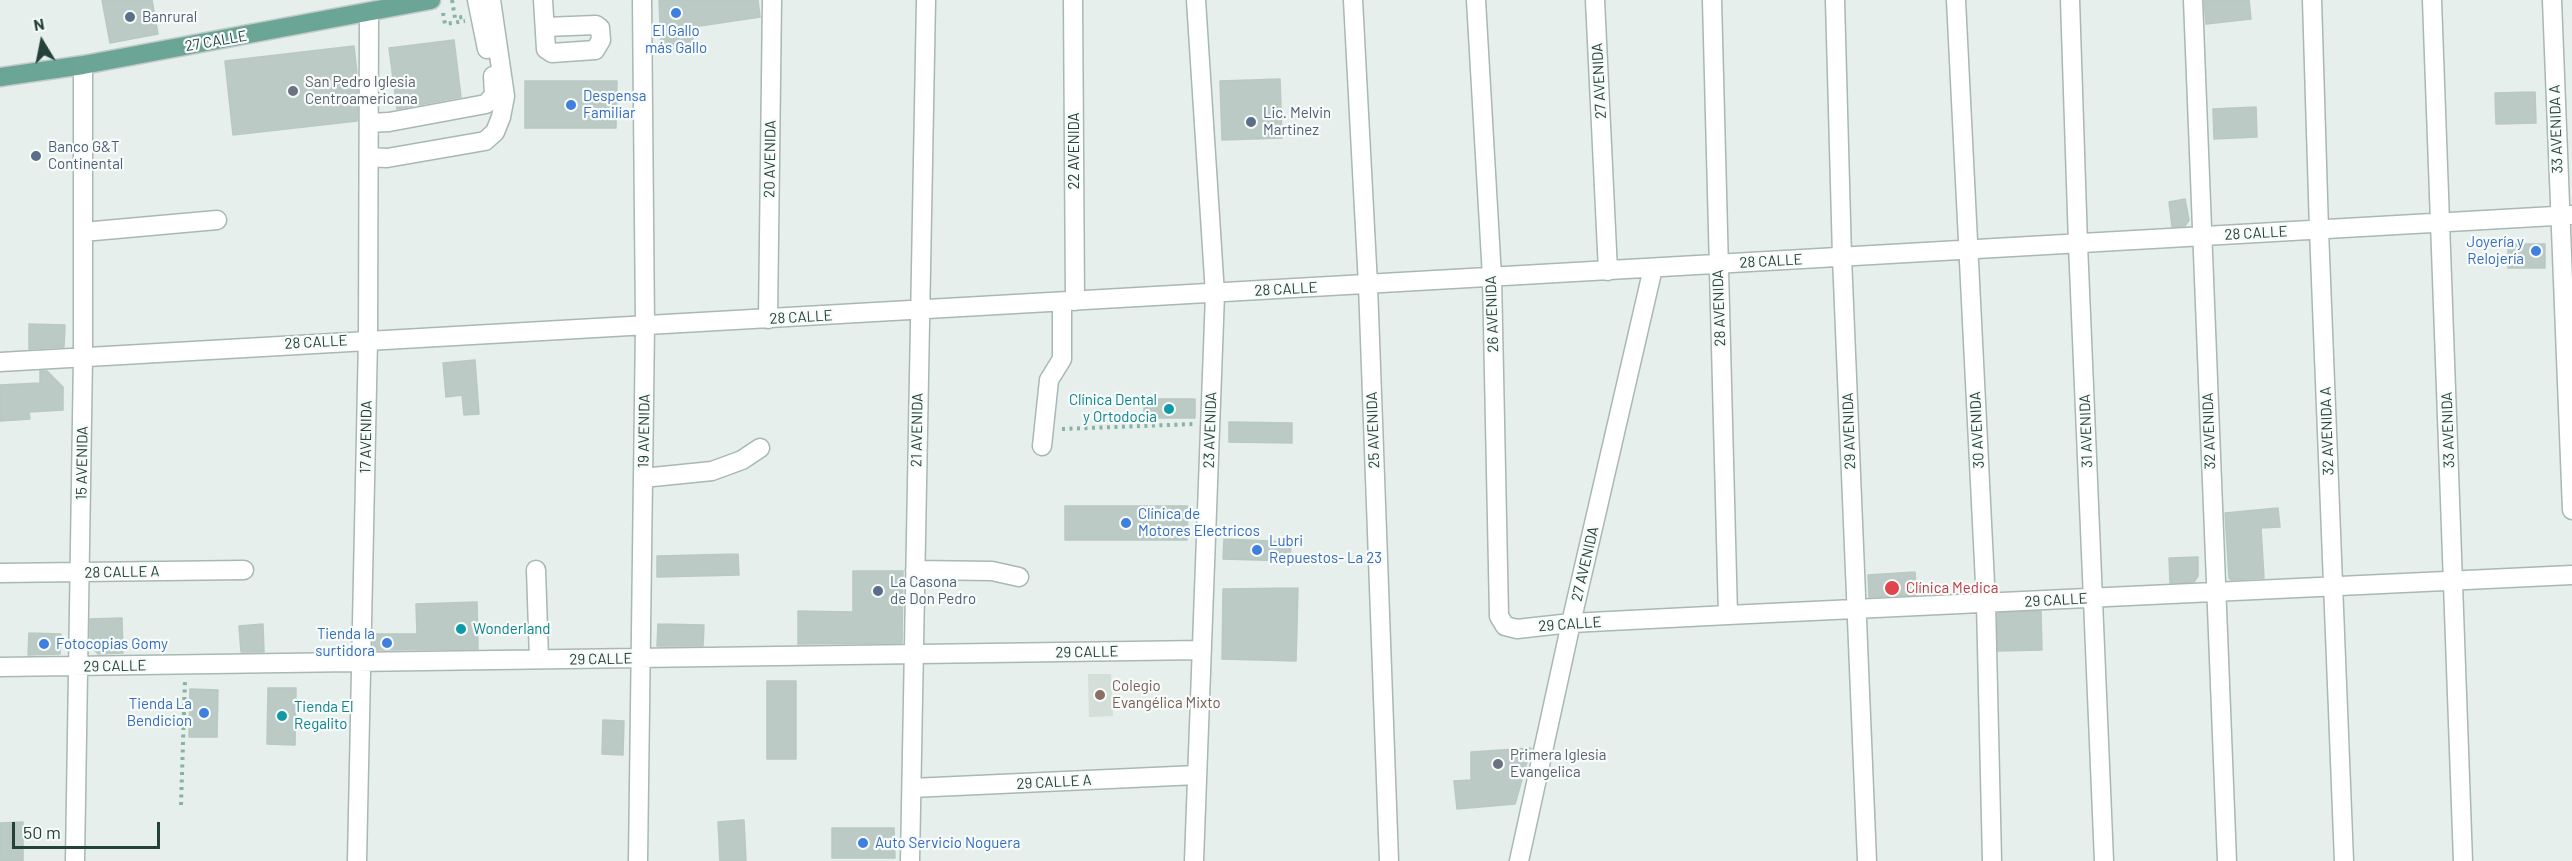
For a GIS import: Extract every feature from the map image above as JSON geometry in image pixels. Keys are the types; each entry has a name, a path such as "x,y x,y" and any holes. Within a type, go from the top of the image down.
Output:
{"main road":[{"name":"27 CALLE","path":"0,78 83,65 431,0"}],"street":[{"path":"369,123 400,120 486,104 491,100 495,87 477,0"},
{"path":"369,157 387,158 485,141 495,132 505,96 491,0"},
{"path":"543,0 545,27"},
{"name":"19 AVENIDA","path":"638,861 645,325 642,0"},
{"name":"20 AVENIDA","path":"768,319 772,0"},
{"name":"21 AVENIDA","path":"910,861 926,0"},
{"name":"22 AVENIDA","path":"1042,446 1049,380 1062,359 1069,302 1073,0"},
{"name":"23 AVENIDA","path":"1194,861 1215,294 1196,0"},
{"name":"25 AVENIDA","path":"1353,0 1368,285 1389,861"},
{"name":"26 AVENIDA","path":"1476,0 1492,278 1500,616 1504,626"},
{"name":"27 AVENIDA","path":"1595,0 1608,271"},
{"name":"28 AVENIDA","path":"1712,0 1728,615"},
{"name":"29 AVENIDA","path":"1835,0 1842,257 1867,861"},
{"name":"30 AVENIDA","path":"1956,0 1986,603 1992,861"},
{"name":"31 AVENIDA","path":"2070,0 2104,861"},
{"name":"32 AVENIDA","path":"2193,0 2227,861"},
{"name":"32 AVENIDA A","path":"2312,0 2344,861"},
{"name":"33 AVENIDA","path":"2432,0 2463,861"},
{"name":"33 AVENIDA A","path":"2552,0 2566,215 2572,510"},
{"name":"17 AVENIDA","path":"357,861 368,339 369,12"},
{"name":"15 AVENIDA","path":"75,861 83,357 83,65"},
{"name":"28 CALLE","path":"0,362 368,339 1215,294 2566,215"},
{"path":"83,232 217,220"},
{"name":"27 AVENIDA","path":"1519,861 1653,268"},
{"path":"643,478 712,471 742,460 760,448"},
{"name":"28 CALLE A","path":"0,573 244,570"},
{"path":"536,570 539,660"},
{"path":"915,570 992,571 1019,577"},
{"name":"29 CALLE","path":"1504,626 1517,629 1571,623 2572,575"},
{"name":"29 CALLE","path":"0,667 1202,650"},
{"name":"29 CALLE A","path":"912,788 1197,775"}],"path":[{"path":"445,24 466,21 465,17 455,18 452,0"},
{"path":"1062,429 1210,424"},
{"path":"181,805 186,664"}],"shaded area":[{"name":"Colegio Evangélica Mixto","path":"1088,674 1111,674 1113,716 1089,717"}],"building":[{"name":"Banrural","path":"102,0 152,0 158,34 110,43"},
{"path":"659,0 758,0 760,17 693,27 693,49 661,50"},
{"path":"2249,0 2251,19 2206,24 2204,1"},
{"path":"454,40 461,97 397,109 389,48"},
{"name":"San Pedro Iglesia Centroamericana","path":"354,46 358,83 357,121 233,135 225,61"},
{"path":"1280,79 1282,138 1222,140 1220,81"},
{"name":"Despensa Familiar","path":"525,81 617,81 616,128 525,128"},
{"path":"2535,92 2536,123 2496,124 2495,93"},
{"path":"2256,107 2257,137 2214,139 2213,109"},
{"path":"2185,199 2189,220 2185,226 2172,227 2169,202"},
{"path":"2508,244 2545,244 2545,268 2508,268"},
{"path":"29,324 65,325 64,347 29,349"},
{"path":"475,360 479,414 464,415 462,395 446,397 443,363"},
{"path":"40,371 47,371 63,387 63,410 29,412 30,419 0,421 0,385 40,383"},
{"name":"Clínica Dental y Ortodocia","path":"1144,399 1195,399 1195,418 1144,418"},
{"path":"1229,422 1292,423 1292,443 1229,442"},
{"name":"Clínica de Motores Electricos","path":"1065,506 1188,506 1187,540 1065,540"},
{"path":"2278,508 2280,527 2261,528 2264,578 2231,580 2229,578 2225,513"},
{"name":"Lubri Repuestos- La 23","path":"1224,539 1291,542 1290,561 1223,559"},
{"path":"738,554 739,575 657,577 657,556"},
{"path":"2198,557 2198,576 2194,582 2170,583 2169,558"},
{"name":"La Casona de Don Pedro","path":"853,571 903,571 902,643 798,644 798,611 853,612"},
{"name":"Clínica Medica","path":"1915,572 1917,595 1869,597 1868,575"},
{"path":"1298,588 1296,661 1222,659 1223,589"},
{"path":"477,602 478,649 373,650 373,634 417,634 416,604"},
{"path":"2041,611 2042,650 1998,651 1997,613"},
{"path":"122,618 123,653 98,654 90,644 90,619"},
{"path":"263,624 264,652 241,652 239,626"},
{"path":"658,624 704,625 703,646 657,646"},
{"name":"Fotocopias Gomy","path":"29,633 61,634 60,654 28,655"},
{"path":"767,681 796,681 796,759 767,759"},
{"name":"Tienda El Regalito","path":"268,688 296,688 295,745 267,744"},
{"name":"Tienda La Bendicion","path":"190,689 218,690 217,737 189,737"},
{"path":"603,720 624,721 623,755 602,754"},
{"path":"1531,748 1515,804 1457,809 1454,781 1471,780 1471,752"},
{"path":"744,820 746,861 720,861 718,822"},
{"path":"23,822 23,861 0,861 0,823"},
{"name":"Auto Servicio Noguera","path":"832,828 894,828 895,858 832,858"}],"place":[{"name":"El Gallo más Gallo","path":"676,13"},
{"name":"Banrural","path":"130,17"},
{"name":"San Pedro Iglesia Centroamericana","path":"293,91"},
{"name":"Despensa Familiar","path":"571,105"},
{"name":"Lic. Melvin Martinez","path":"1251,122"},
{"name":"Banco G&T Continental","path":"36,156"},
{"name":"Joyería y Relojería","path":"2536,251"},
{"name":"Clínica Dental y Ortodocia","path":"1169,409"},
{"name":"Clínica de Motores Electricos","path":"1126,523"},
{"name":"Lubri Repuestos- La 23","path":"1257,550"},
{"name":"Clínica Medica","path":"1892,588"},
{"name":"La Casona de Don Pedro","path":"878,591"},
{"name":"Wonderland","path":"461,629"},
{"name":"Tienda la surtidora","path":"387,643"},
{"name":"Fotocopias Gomy","path":"44,644"},
{"name":"Colegio Evangélica Mixto","path":"1100,695"},
{"name":"Tienda La Bendicion","path":"204,713"},
{"name":"Tienda El Regalito","path":"282,716"},
{"name":"Primera Iglesia Evangelica","path":"1498,764"},
{"name":"Auto Servicio Noguera","path":"863,843"}]}
